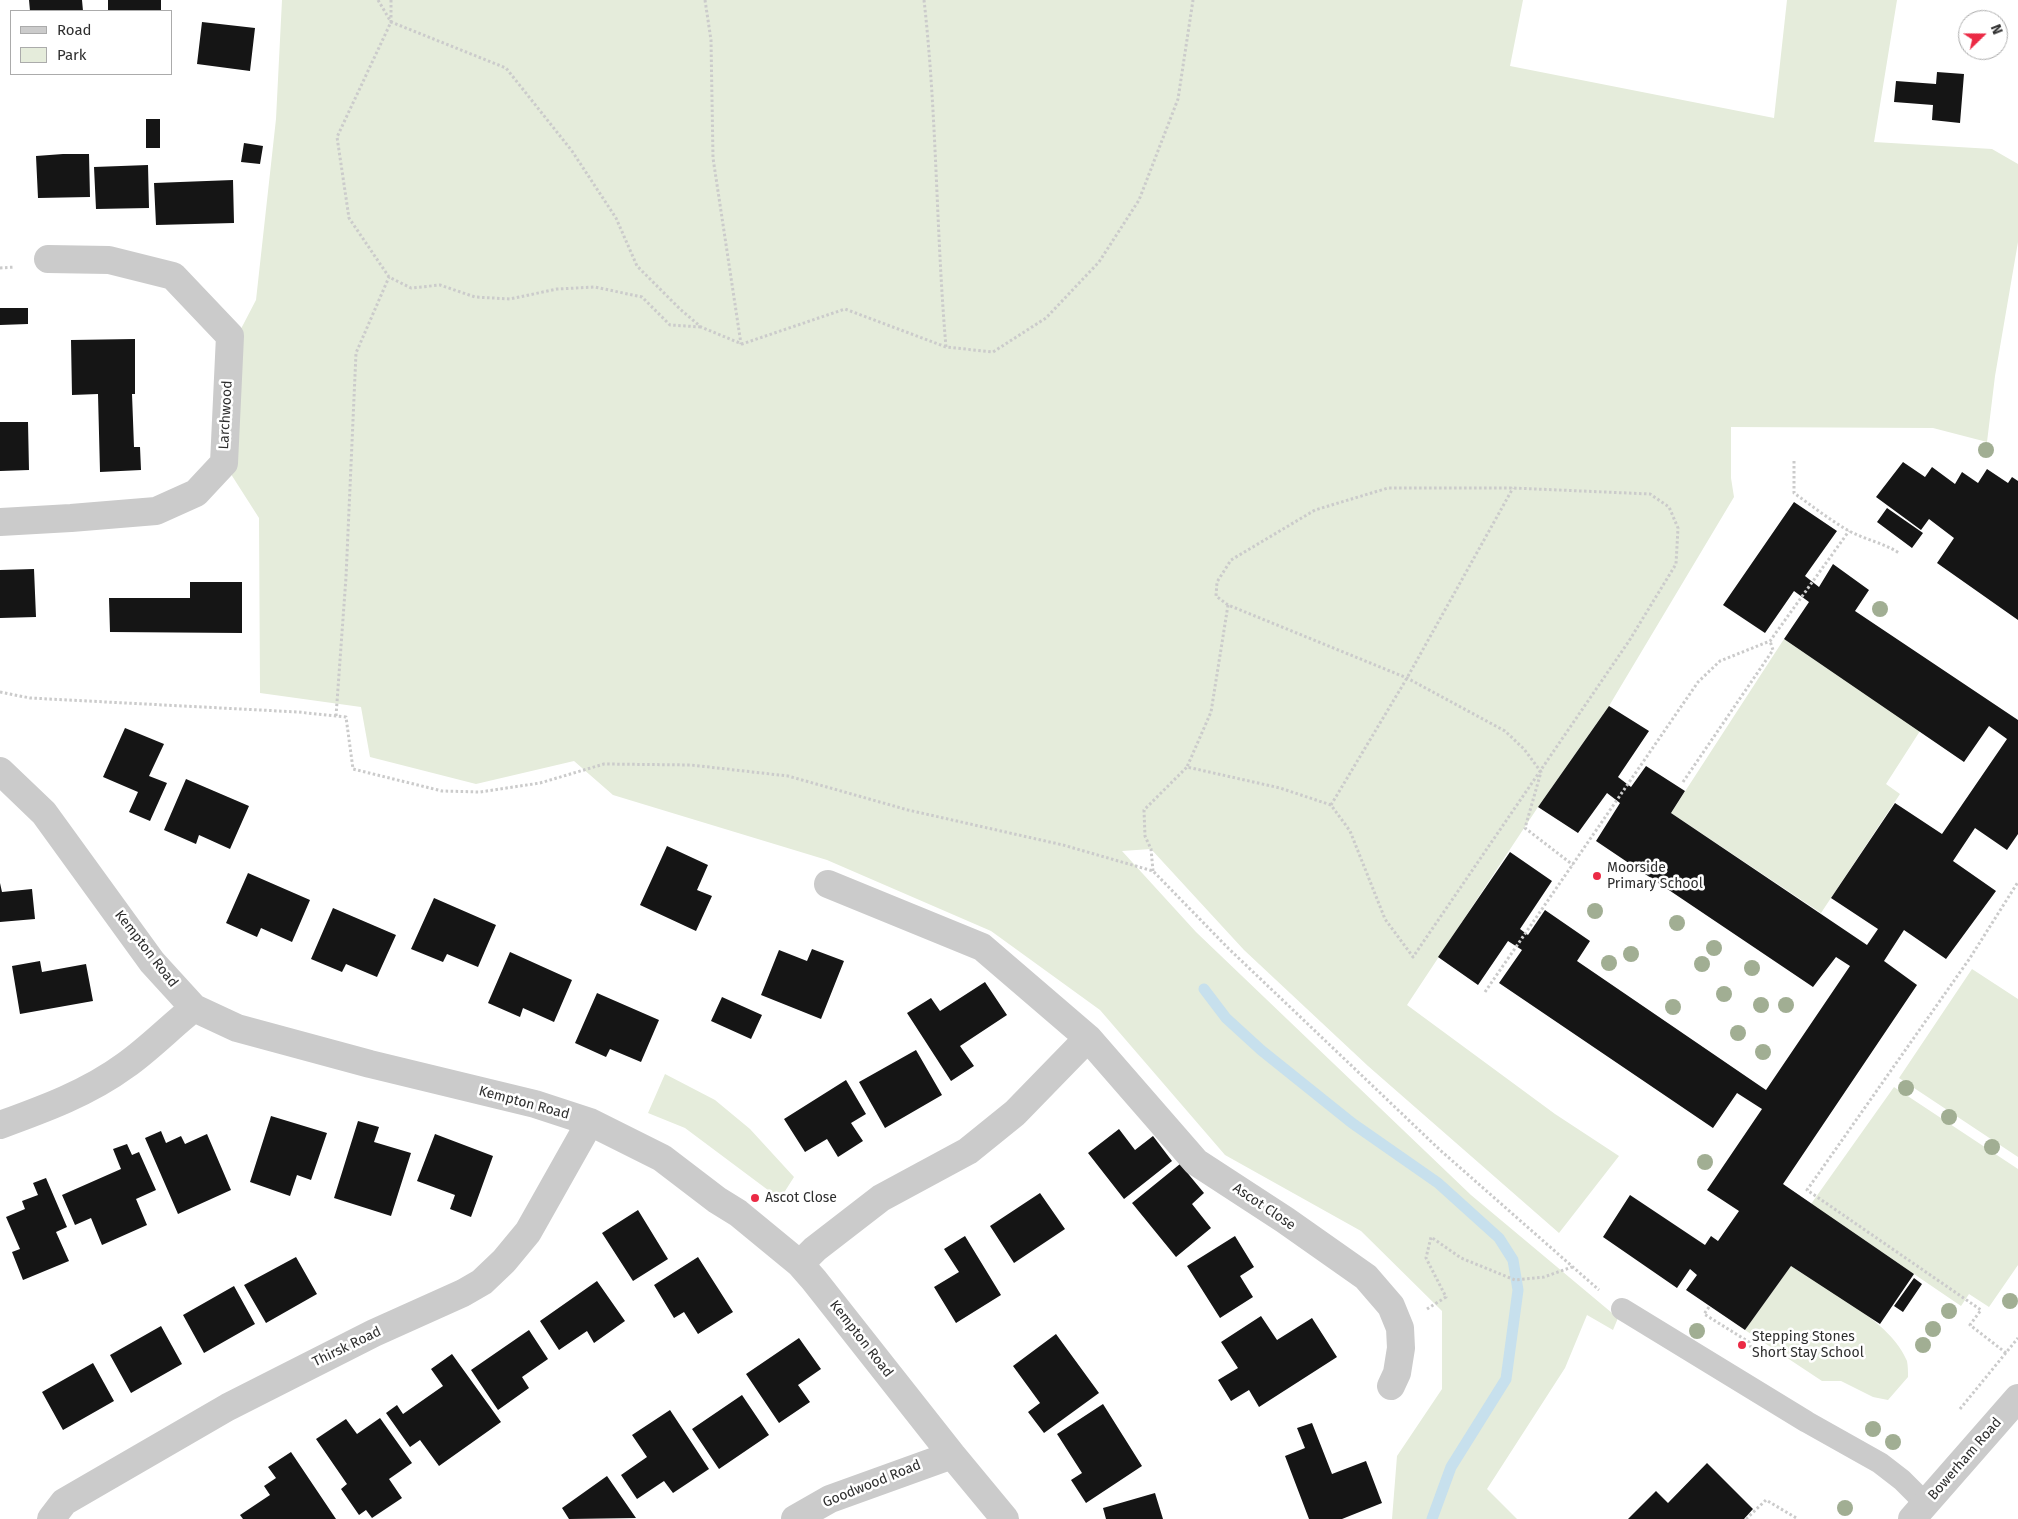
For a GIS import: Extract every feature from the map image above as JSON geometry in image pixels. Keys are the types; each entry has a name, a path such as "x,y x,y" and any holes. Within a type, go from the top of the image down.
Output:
{"street":[{"name":"Larchwood","path":"0,522 72,518 156,510 196,493 224,463 230,336 173,276 109,260 48,259"},
{"name":"Kempton Road","path":"0,771 44,813 152,962 194,1008 237,1028 370,1064 535,1104 590,1122 662,1158 738,1213 800,1264 814,1280 1005,1519"},
{"name":"Ascot Close","path":"828,884 982,947 1088,1038 1196,1162 1285,1220 1366,1277 1391,1306 1400,1328 1401,1348 1397,1373 1390,1386"},
{"path":"0,1125 38,1112 83,1092 126,1065 194,1008"},
{"path":"800,1264 815,1248 881,1198 975,1146 1015,1113 1088,1038"},
{"name":"Thirsk Road","path":"51,1519 64,1502 228,1407 374,1333 463,1293 482,1282 528,1232 590,1122"},
{"name":"Bowerham Road","path":"1919,1512 2018,1398"},
{"name":"Goodwood Road","path":"795,1519 830,1499 952,1455"}],"lane":[{"path":"1622,1309 1807,1422 1880,1463 1902,1480 1919,1512"}],"path":[{"path":"378,0 391,22 506,68 572,151 616,218 638,266 680,309 701,327 742,344 845,309 946,347 993,352 1046,318 1100,262 1139,200 1178,99 1193,0"},
{"path":"391,0 391,22 337,137 349,218 389,277 411,288 440,285 475,297 510,299 557,290 595,287 642,297 670,326 701,327"},
{"path":"705,0 711,40 713,158 742,344"},
{"path":"924,0 930,52 940,275 946,347"},
{"path":"336,716 346,577 356,353 389,277"},
{"path":"1794,461 1794,493 1849,531 1868,540 1888,546 1899,553"},
{"path":"1187,768 1280,788 1331,805 1350,830 1386,918 1413,957 1541,772 1629,642 1676,564 1678,528 1669,507 1650,494 1513,488 1388,488 1315,510 1231,560 1217,582 1216,596 1228,605 1407,678 1505,731 1524,749 1541,772"},
{"path":"1331,805 1407,678 1513,488"},
{"path":"1485,992 1698,682 1720,661 1770,641 1849,531"},
{"path":"1153,870 1151,849 1145,836 1144,810 1187,768 1211,712 1228,605"},
{"path":"1683,782 1773,650 1770,641"},
{"path":"1541,772 1525,828 1573,865"},
{"path":"2006,1353 1970,1325 1981,1310 1807,1190 1970,958 2018,882"},
{"path":"1400,1328 1446,1297 1426,1258 1431,1237 1461,1258 1515,1280 1544,1277 1572,1267"},
{"path":"1957,1414 2018,1338"},
{"path":"1746,1519 1766,1500 1798,1519"}],"green space":[{"path":"282,0 1523,0 1510,66 1774,118 1787,0 1897,0 1874,142 1992,149 2018,164 2018,242 1995,376 1987,442 1933,428 1731,427 1731,478 1734,497 1609,706 1538,807 1407,1005 1555,1114 1619,1156 1559,1233 1368,1066 1244,950 1151,849 1122,851 1196,932 1471,1195 1618,1318 1613,1330 1587,1315 1565,1368 1487,1489 1517,1519 1392,1519 1397,1456 1442,1389 1442,1311 1361,1231 1225,1155 1100,1010 991,931 827,860 613,795 574,761 476,784 370,757 361,707 260,693 259,518 220,457 231,348 256,300 276,119"},
{"path":"1784,639 1920,731 1886,784 1900,794 1821,913 1671,813"},
{"path":"1972,969 2018,999 2018,1157 1899,1078"},
{"path":"665,1074 715,1100 750,1129 794,1177 780,1199 685,1128 648,1113"},
{"path":"1894,1087 2018,1169 2018,1265 1989,1307 1969,1294 1961,1306 1811,1204"},
{"path":"1791,1266 1873,1320 1888,1333 1899,1347 1907,1361 1908,1377 1888,1400 1873,1397 1841,1381 1822,1381 1745,1330"}],"building":[{"path":"29,0 82,0 83,10 30,10"},
{"path":"108,0 161,0 161,10 108,10"},
{"path":"202,22 255,28 250,71 197,64"},
{"path":"1937,72 1964,74 1960,123 1932,120 1933,105 1894,102 1896,81 1936,84"},
{"path":"146,119 160,119 160,148 146,148"},
{"path":"244,143 263,146 260,164 241,162"},
{"path":"89,154 90,197 38,198 36,156"},
{"path":"148,165 149,208 96,209 94,167"},
{"path":"233,180 234,223 156,225 154,183"},
{"path":"0,308 28,308 28,324 0,325"},
{"path":"135,339 135,394 132,394 134,447 140,447 141,470 100,472 98,394 72,395 71,340"},
{"path":"0,422 28,422 29,470 0,471"},
{"path":"1903,462 1925,477 1932,467 1955,484 1962,472 1978,483 1987,469 2008,483 2012,477 2018,481 2018,620 1937,563 1954,538 1929,519 1921,530 1876,497"},
{"path":"1794,502 1837,531 1805,576 1819,587 1833,564 1869,590 1855,611 2018,720 2018,834 2007,850 1975,828 1953,861 1996,891 1946,959 1904,930 1884,961 1917,985 1783,1184 1914,1274 1880,1324 1791,1266 1745,1330 1686,1290 1697,1275 1690,1269 1677,1288 1603,1237 1630,1195 1705,1245 1711,1236 1718,1241 1739,1211 1707,1190 1762,1109 1737,1093 1713,1128 1499,983 1522,950 1508,941 1478,985 1438,957 1510,852 1552,881 1520,929 1528,935 1545,910 1590,941 1577,961 1766,1090 1850,966 1836,957 1813,987 1596,841 1620,803 1607,793 1578,833 1538,807 1609,706 1649,731 1618,777 1631,787 1646,766 1685,791 1671,813 1867,945 1878,929 1831,898 1895,803 1942,834 2007,739 1989,726 1964,762 1784,639 1809,602 1794,591 1765,633 1723,605"},
{"path":"1887,508 1923,533 1912,548 1877,522"},
{"path":"34,569 36,617 0,618 0,570"},
{"path":"190,582 242,582 242,633 110,632 109,598 190,598"},
{"path":"125,728 164,744 149,776 167,783 150,821 129,812 138,792 103,777"},
{"path":"186,779 249,806 230,849 199,835 196,844 164,830"},
{"path":"667,846 708,865 697,890 712,896 696,931 640,905"},
{"path":"248,873 310,900 292,942 261,928 257,937 226,923"},
{"path":"0,883 2,892 32,889 35,919 0,922"},
{"path":"434,898 496,925 478,967 447,954 443,962 411,949"},
{"path":"333,908 396,935 377,977 346,964 342,972 311,959"},
{"path":"812,949 844,961 821,1019 761,995 779,950 807,961"},
{"path":"510,952 572,980 554,1022 523,1008 520,1017 488,1003"},
{"path":"40,961 42,972 86,964 93,1001 20,1014 12,966"},
{"path":"985,982 1007,1015 960,1046 974,1066 951,1081 907,1013 931,998 940,1011"},
{"path":"597,993 659,1020 641,1062 610,1049 606,1057 575,1043"},
{"path":"722,997 762,1015 751,1039 711,1021"},
{"path":"916,1050 942,1095 885,1128 859,1082"},
{"path":"846,1080 866,1114 851,1123 863,1141 838,1157 827,1139 805,1152 784,1119"},
{"path":"271,1116 327,1133 311,1180 297,1175 290,1196 250,1182"},
{"path":"358,1121 379,1127 374,1142 411,1153 391,1216 334,1198"},
{"path":"1119,1129 1135,1150 1153,1136 1172,1161 1124,1199 1088,1153"},
{"path":"161,1131 166,1143 181,1136 185,1144 207,1134 231,1190 178,1214 145,1138"},
{"path":"435,1134 493,1156 471,1217 450,1209 455,1195 417,1181"},
{"path":"127,1144 132,1155 139,1152 156,1190 136,1199 147,1225 102,1245 91,1218 75,1225 62,1195 121,1169 113,1149"},
{"path":"1180,1164 1204,1193 1192,1204 1211,1228 1176,1257 1132,1203"},
{"path":"46,1178 67,1227 56,1232 69,1261 23,1280 12,1252 20,1249 6,1217 25,1209 22,1201 38,1195 33,1183"},
{"path":"1040,1193 1065,1229 1014,1263 990,1226"},
{"path":"638,1210 668,1259 633,1281 602,1233"},
{"path":"965,1236 1001,1295 956,1323 934,1287 959,1272 944,1249"},
{"path":"1235,1236 1254,1267 1240,1276 1253,1297 1220,1318 1187,1266"},
{"path":"296,1257 317,1294 266,1323 244,1285"},
{"path":"698,1257 733,1312 698,1334 684,1312 674,1318 654,1285"},
{"path":"1914,1278 1922,1284 1903,1312 1894,1306"},
{"path":"597,1281 625,1321 594,1343 587,1331 559,1350 540,1321"},
{"path":"234,1286 255,1324 204,1353 183,1315"},
{"path":"1261,1316 1277,1340 1312,1318 1337,1357 1259,1407 1249,1390 1231,1401 1218,1380 1238,1368 1221,1342"},
{"path":"161,1326 182,1364 131,1393 110,1355"},
{"path":"529,1330 548,1359 522,1377 529,1388 498,1410 471,1370"},
{"path":"1056,1334 1099,1393 1044,1433 1028,1412 1040,1403 1013,1366"},
{"path":"799,1338 821,1369 798,1385 810,1402 779,1423 746,1374"},
{"path":"452,1354 501,1422 439,1466 420,1440 410,1447 386,1413 397,1405 403,1414 443,1386 431,1369"},
{"path":"93,1363 114,1401 63,1430 42,1392"},
{"path":"742,1395 769,1435 719,1469 692,1429"},
{"path":"1103,1404 1142,1466 1086,1503 1071,1480 1082,1473 1057,1434"},
{"path":"670,1410 709,1469 673,1493 664,1481 637,1499 621,1475 647,1457 632,1435"},
{"path":"380,1418 412,1463 389,1479 402,1498 372,1518 366,1510 359,1515 341,1489 347,1484 316,1439 346,1419 357,1434"},
{"path":"1312,1423 1332,1474 1366,1461 1382,1503 1342,1519 1309,1519 1285,1456 1305,1448 1297,1428"},
{"path":"291,1452 336,1519 243,1519 240,1515 270,1495 264,1486 276,1478 268,1467"},
{"path":"1707,1463 1753,1509 1744,1519 1628,1519 1656,1491 1668,1503"},
{"path":"607,1476 636,1518 569,1519 562,1508"},
{"path":"1155,1493 1163,1519 1106,1519 1103,1508"}],"waterway":[{"path":"1204,989 1226,1018 1261,1050 1352,1123 1438,1183 1499,1238 1513,1260 1518,1290 1506,1379 1451,1467 1432,1519"}],"place":[{"name":"Moorside Primary School","path":"1597,876"},
{"name":"Ascot Close","path":"755,1198"},
{"name":"Stepping Stones Short Stay School","path":"1742,1345"}]}
